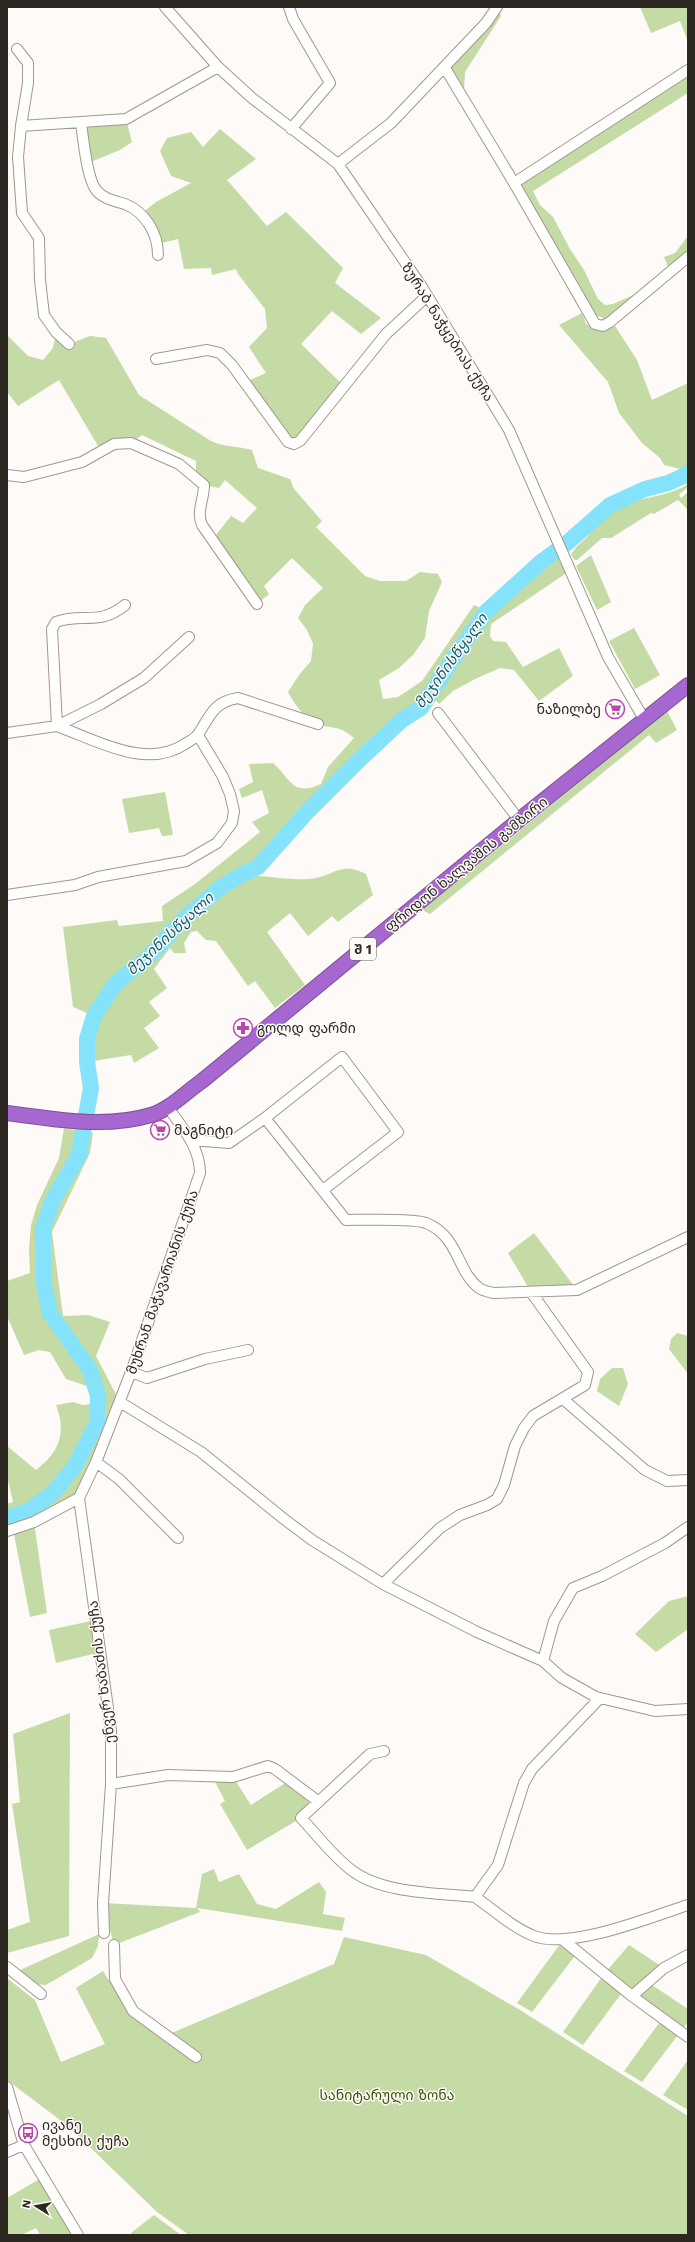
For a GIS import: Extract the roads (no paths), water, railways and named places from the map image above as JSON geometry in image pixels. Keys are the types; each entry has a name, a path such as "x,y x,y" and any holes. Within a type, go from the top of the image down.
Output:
{"highway":[{"name":"ფრიდონ ხალვაშის გამზირი","path":"7,1113 106,1123 151,1115 167,1106 202,1081 519,820 688,685"}],"street":[{"name":"ზურაბ ნაჭყებიას ქუჩა","path":"165,7 218,67 252,98 338,164 427,296 509,430 608,657 644,719"},
{"path":"289,7 293,19 330,83 291,129"},
{"path":"338,164 391,123 445,68 486,23 497,7"},
{"path":"17,49 28,64 28,83 18,157 22,213 40,238 40,280 44,315 56,332 69,344"},
{"path":"21,126 126,119 218,67"},
{"path":"445,68 514,183 595,324 603,326 610,322 688,257"},
{"path":"514,183 688,70"},
{"path":"81,123 84,152 93,184 97,192 108,199 125,204 142,213 158,244 158,255"},
{"path":"156,359 207,350 220,353 232,365 288,442 294,444 300,441 386,334 427,296"},
{"path":"7,475 24,477 82,462 114,444 131,443 179,464 204,485 204,494 198,517 257,604"},
{"path":"57,726 52,629 56,622 64,619 101,618 116,612 125,605"},
{"path":"7,733 57,726 144,678 189,638"},
{"path":"57,726 133,754 160,755 178,748 198,735 211,713 224,700 238,698 318,724"},
{"path":"438,713 519,820"},
{"path":"7,896 75,885 98,877 186,860 217,843 232,823 234,811 230,794 223,777 198,735"},
{"path":"191,1140 229,1143 265,1118 342,1057 398,1132 323,1190"},
{"name":"მუხრან მაჭავარიანის ქუჩა","path":"78,1498 96,1462 120,1402 200,1173 200,1162 191,1140 167,1106"},
{"path":"265,1118 346,1220 425,1222 444,1234 460,1257 470,1279 480,1289 494,1293 577,1290 688,1237"},
{"path":"383,1584 440,1528 460,1515 487,1505 497,1499 504,1485 515,1446 524,1428 533,1416 585,1386 588,1372 532,1292"},
{"path":"131,1372 147,1378 205,1359 248,1350"},
{"path":"563,1399 645,1470 667,1481 688,1480"},
{"path":"120,1402 201,1452 295,1527 383,1584 477,1632 543,1661 562,1678 600,1698 655,1711 688,1709"},
{"path":"96,1462 119,1479 178,1538"},
{"path":"7,1531 34,1522 78,1498"},
{"name":"ენვერ ხაბაძის ქუჩა","path":"78,1498 111,1730 111,1784 103,1903 104,1933"},
{"path":"543,1661 554,1621 573,1588 602,1576 665,1543 688,1527"},
{"path":"475,1897 498,1865 524,1783 532,1769 600,1698"},
{"path":"384,1752 370,1754 301,1818 350,1869 359,1875 384,1886 475,1897 535,1937 562,1940 616,1928 688,1905"},
{"path":"111,1784 168,1774 233,1777 268,1766 275,1769 319,1802"},
{"path":"562,1940 632,1996 688,2037"},
{"path":"114,1945 115,1979 133,2011 196,2057"},
{"path":"632,1996 664,1968 688,1955"},
{"path":"7,1967 41,1994"},
{"path":"7,2087 24,2145 78,2235"},
{"path":"7,2152 24,2145"}],"waterway":[{"name":"მეჯინისწყალი","path":"7,1518 30,1510 53,1493 75,1466 97,1423 98,1396 90,1370 50,1313 44,1285 43,1228 53,1200 79,1155 91,1088 87,1062 87,1039 94,1016 116,983 145,960 186,917 220,888 241,875 258,867 308,811 356,763 402,720 421,708 487,611 541,562 567,543 610,505 645,489 668,483 688,474"}],"place":[{"name":"ნაზილბე","path":"615,709"},
{"name":"გოლდ ფარმი","path":"243,1028"},
{"name":"მაგნიტი","path":"160,1130"},
{"name":"ივანე მესხის ქუჩა","path":"28,2133"}],"park label":[{"name":"სანიტარული ზონა","path":"387,2095"}]}
